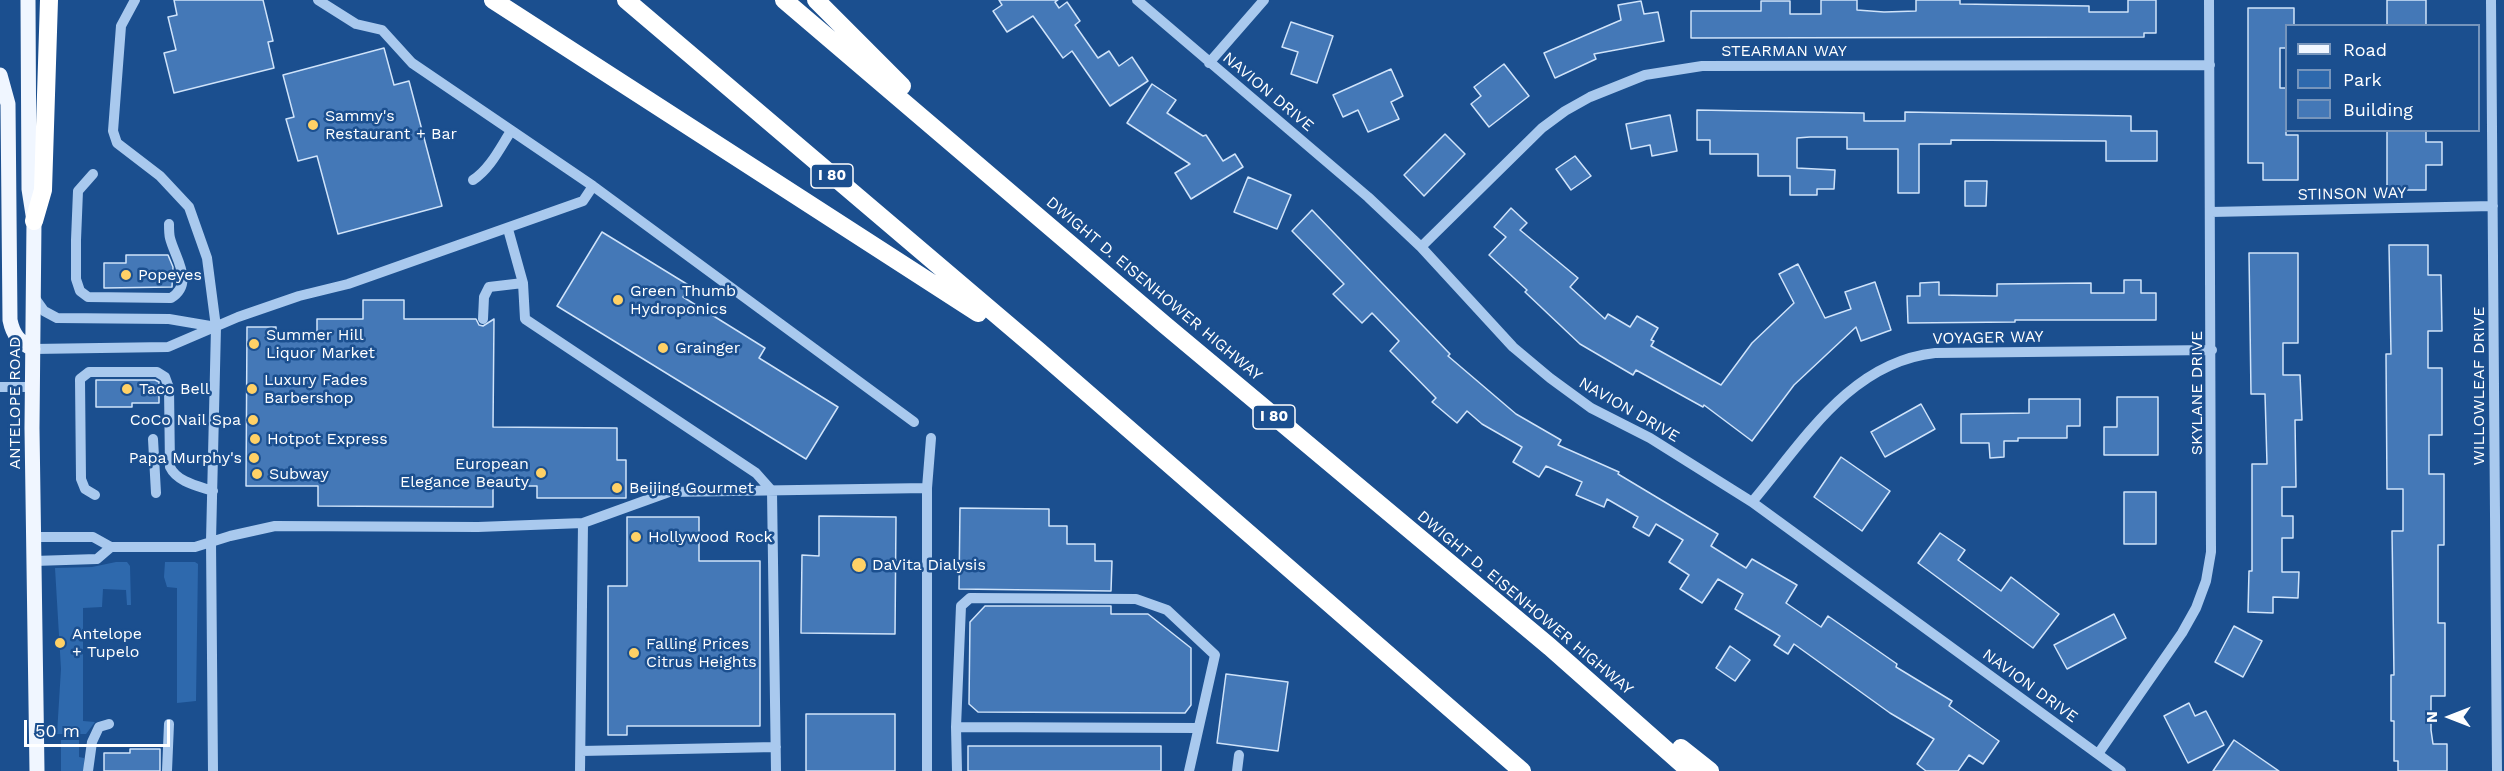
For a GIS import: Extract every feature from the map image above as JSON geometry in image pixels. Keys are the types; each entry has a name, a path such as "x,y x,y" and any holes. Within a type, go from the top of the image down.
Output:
{"highway":[{"path":"34,221 43,190 49,0"},
{"path":"493,0 1038,351"},
{"name":"I 80","path":"626,0 1038,351 1522,771"},
{"name":"DWIGHT D. EISENHOWER HIGHWAY","path":"784,0 1165,325 1550,647 1690,771"},
{"path":"816,0 1001,184"},
{"path":"1550,647 1710,771"}],"main road":[{"name":"ANTELOPE ROAD","path":"28,0 29,189 34,221 32,387 37,771"},
{"path":"0,75 8,104 10,320 13,333 21,344 33,350"}],"street":[{"path":"135,0 121,26 112,131 117,143 160,176 189,207 207,258 216,327 211,541 213,771"},
{"path":"318,0 356,24 382,30 412,63 593,186 914,422"},
{"name":"NAVION DRIVE","path":"1137,0 1368,197 1421,247 1513,347 1550,378 1591,408 1650,438 1752,502 2121,771"},
{"path":"1209,63 1264,0"},
{"name":"SKYLANE DRIVE","path":"2098,754 2182,633 2196,608 2206,581 2211,552 2213,524 2209,0"},
{"name":"WILLOWLEAF DRIVE","path":"2491,0 2497,771"},
{"path":"2491,37 2504,37"},
{"name":"STEARMAN WAY","path":"1421,247 1542,129 1590,97 1645,75 1702,66 2210,65"},
{"path":"473,180 481,175 511,131"},
{"path":"93,174 78,191 76,240 76,279 80,291 88,297 171,298 178,293 183,281 176,250 170,238 169,224"},
{"path":"33,350 168,347 238,317 298,296 348,284 583,201 593,186"},
{"name":"STINSON WAY","path":"2211,212 2493,206"},
{"path":"508,229 523,283 525,319 756,473 772,491 776,771"},
{"path":"483,319 484,297 489,287 523,283"},
{"path":"33,295 44,311 57,318 169,319 216,327"},
{"name":"VOYAGER WAY","path":"1752,502 1830,409 1850,389 1872,373 1896,362 1935,353 2212,350"},
{"path":"95,495 85,489 81,478 80,380 89,372 157,372 165,377 170,387 170,467 173,474 187,482 213,491"},
{"path":"0,387 32,387"},
{"path":"927,771 927,488 931,438"},
{"path":"153,439 156,493"},
{"path":"33,537 93,537 111,547 195,547 275,526 478,527 583,523 669,492 927,488"},
{"path":"580,771 583,523"},
{"path":"34,561 97,559 111,547"},
{"path":"957,771 956,727 961,606 970,598 1136,599 1167,610 1215,655 1189,771"},
{"path":"88,771 95,735 99,728 109,724"},
{"path":"167,771 169,724"},
{"path":"956,727 1198,728"},
{"path":"581,751 776,747"},
{"path":"1237,771 1239,755"}],"green space":[{"path":"127,562 130,566 131,605 127,605 126,590 103,589 102,607 83,608 83,721 95,722 86,734 57,734 61,669 55,568 92,567"},
{"path":"165,562 195,562 198,564 196,701 177,703 177,588 167,587 164,577"},
{"path":"61,740 79,740 79,757 84,758 84,771 61,771"}],"building":[{"path":"174,0 263,0 273,41 268,42 274,68 174,93 164,53 176,50 168,17 177,15"},
{"path":"999,0 1058,0 1055,2 1059,8 1067,2 1080,21 1075,25 1098,58 1109,51 1119,66 1132,57 1148,81 1110,106 1072,51 1063,58 1033,16 1007,32 993,11 1002,5"},
{"path":"1821,0 1857,0 1857,10 1884,12 1916,11 1916,0 1960,0 1960,4 2089,6 2089,12 2128,12 2128,0 2156,0 2156,33 2144,33 2144,37 1691,38 1691,11 1761,11 1761,1 1790,1 1790,14 1821,14"},
{"path":"2387,0 2426,0 2426,24 2387,24"},
{"path":"1641,1 1644,14 1658,12 1664,41 1594,54 1596,59 1555,78 1544,53 1621,20 1618,5"},
{"path":"2248,8 2294,8 2294,24 2285,24 2285,48 2280,48 2280,88 2285,88 2286,135 2298,135 2298,180 2263,180 2263,163 2248,163"},
{"path":"1291,22 1333,36 1317,83 1291,74 1298,52 1282,47"},
{"path":"384,48 394,85 409,81 442,206 338,234 317,156 298,161 286,119 294,117 283,75"},
{"path":"1504,64 1529,96 1489,127 1471,104 1481,96 1474,87"},
{"path":"1391,69 1403,96 1391,102 1399,119 1368,132 1358,110 1343,117 1333,95"},
{"path":"1152,84 1176,100 1167,113 1203,136 1206,135 1223,161 1235,154 1243,167 1191,199 1175,173 1190,164 1127,123"},
{"path":"1697,110 1864,113 1864,121 1905,121 1905,112 2131,116 2131,131 2157,131 2157,161 2106,161 2106,141 1951,140 1951,144 1919,144 1919,193 1898,193 1898,149 1847,149 1847,137 1797,138 1797,168 1835,170 1834,189 1817,189 1817,195 1790,195 1790,176 1758,176 1758,154 1710,154 1710,140 1697,140"},
{"path":"1670,115 1677,151 1652,156 1650,145 1631,149 1626,124"},
{"path":"2387,132 2426,132 2426,142 2442,142 2442,165 2426,165 2426,190 2387,190"},
{"path":"1445,134 1465,154 1424,196 1404,175"},
{"path":"1575,156 1591,176 1571,190 1556,169"},
{"path":"1248,177 1291,195 1277,229 1234,212"},
{"path":"1965,181 1987,181 1986,206 1965,206"},
{"path":"1511,208 1527,223 1520,230 1578,278 1570,287 1605,319 1608,314 1630,327 1637,316 1658,328 1651,340 1654,341 1651,346 1721,385 1752,343 1794,303 1779,274 1798,264 1825,318 1851,309 1845,292 1875,282 1891,330 1861,341 1856,327 1794,385 1752,441 1704,405 1703,407 1636,370 1633,375 1580,344 1525,292 1527,290 1489,255 1506,237 1494,227"},
{"path":"1312,210 1450,354 1448,356 1516,414 1561,440 1558,445 1619,472 1618,474 1718,534 1711,546 1746,568 1752,559 1797,585 1786,603 1821,627 1828,616 1897,664 1896,667 1952,701 1949,706 1999,741 1983,764 1969,755 1958,771 1926,771 1917,764 1934,739 1890,713 1794,644 1788,654 1774,645 1780,636 1735,609 1743,594 1718,579 1702,603 1680,589 1689,575 1669,562 1683,540 1656,524 1649,536 1633,527 1638,517 1607,499 1604,507 1576,495 1582,482 1546,466 1539,477 1513,462 1522,447 1482,424 1467,411 1457,423 1432,402 1436,398 1390,351 1399,341 1372,313 1362,323 1333,294 1344,284 1292,231"},
{"path":"602,232 690,286 683,297 765,348 759,358 838,407 806,459 557,306"},
{"path":"2389,245 2428,245 2428,275 2441,275 2442,331 2428,331 2428,368 2442,368 2442,435 2429,435 2429,474 2444,474 2444,545 2438,545 2438,623 2445,623 2445,696 2431,696 2431,730 2433,744 2447,744 2447,771 2398,771 2398,761 2394,761 2394,721 2391,721 2391,675 2394,675 2392,531 2403,531 2403,489 2387,489 2386,354 2391,354"},
{"path":"2249,253 2298,253 2298,343 2283,343 2283,375 2300,375 2302,420 2295,420 2296,487 2282,487 2282,516 2293,516 2293,538 2282,538 2282,572 2299,572 2298,598 2273,597 2273,613 2248,612 2249,571 2252,571 2252,464 2267,464 2265,394 2251,394"},
{"path":"126,255 168,255 173,267 172,287 104,288 104,263 126,263"},
{"path":"2124,280 2141,280 2141,293 2156,293 2156,320 1908,323 1907,296 1920,296 1920,283 1939,282 1939,295 1997,296 1997,284 2091,283 2091,293 2124,293"},
{"path":"363,300 404,300 404,319 476,319 479,325 483,326 494,319 493,427 617,428 617,460 626,460 626,498 537,498 537,486 493,486 493,507 318,506 318,486 246,486 247,327 276,327 276,336 317,336 317,319 363,319"},
{"name":"Taco Bell","path":"96,380 155,380 159,382 159,403 132,403 132,407 96,407"},
{"path":"2117,397 2158,397 2158,455 2104,455 2104,427 2117,427"},
{"path":"2029,399 2080,399 2080,426 2067,426 2067,438 2018,438 2018,441 2004,441 2004,457 1990,458 1989,443 1961,443 1961,414 2029,413"},
{"path":"1921,404 1935,429 1885,457 1871,432"},
{"path":"1841,457 1890,491 1862,531 1814,497"},
{"path":"2124,492 2156,492 2156,544 2124,544"},
{"path":"960,508 1049,509 1049,526 1067,526 1067,544 1095,544 1095,561 1112,561 1111,591 959,589"},
{"path":"819,516 896,517 895,634 801,633 802,555 819,556"},
{"path":"627,517 699,517 699,561 760,561 760,726 627,726 627,735 608,735 608,586 627,586"},
{"path":"1940,533 1965,550 1958,560 2001,591 2011,577 2059,614 2033,648 1918,563"},
{"path":"985,606 1111,606 1111,614 1148,614 1191,648 1191,705 1185,713 978,712 969,704 970,622"},
{"path":"2114,614 2126,638 2067,669 2054,645"},
{"path":"2234,626 2262,641 2243,677 2215,662"},
{"path":"1730,646 1750,660 1735,681 1716,668"},
{"path":"1226,674 1288,682 1278,751 1217,743"},
{"path":"2189,703 2195,716 2206,711 2224,745 2188,763 2164,716"},
{"path":"806,714 895,714 895,771 806,771"},
{"path":"2234,740 2279,771 2213,771"},
{"path":"968,746 1161,746 1161,771 968,771"},
{"path":"130,749 160,749 160,771 104,771 104,753 130,753"}],"place":[{"name":"Sammy's Restaurant + Bar","path":"313,125"},
{"name":"Popeyes","path":"126,275"},
{"name":"Green Thumb Hydroponics","path":"618,300"},
{"name":"Summer Hill Liquor Market","path":"254,344"},
{"name":"Grainger","path":"663,348"},
{"name":"Taco Bell","path":"127,389"},
{"name":"Luxury Fades Barbershop","path":"252,389"},
{"name":"CoCo Nail Spa","path":"253,420"},
{"name":"Hotpot Express","path":"255,439"},
{"name":"Papa Murphy's","path":"254,458"},
{"name":"European Elegance Beauty","path":"541,473"},
{"name":"Subway","path":"257,474"},
{"name":"Beijing Gourmet","path":"617,488"},
{"name":"Hollywood Rock","path":"636,537"},
{"name":"DaVita Dialysis","path":"859,565"},
{"name":"Antelope + Tupelo","path":"60,643"},
{"name":"Falling Prices Citrus Heights","path":"634,653"}]}
